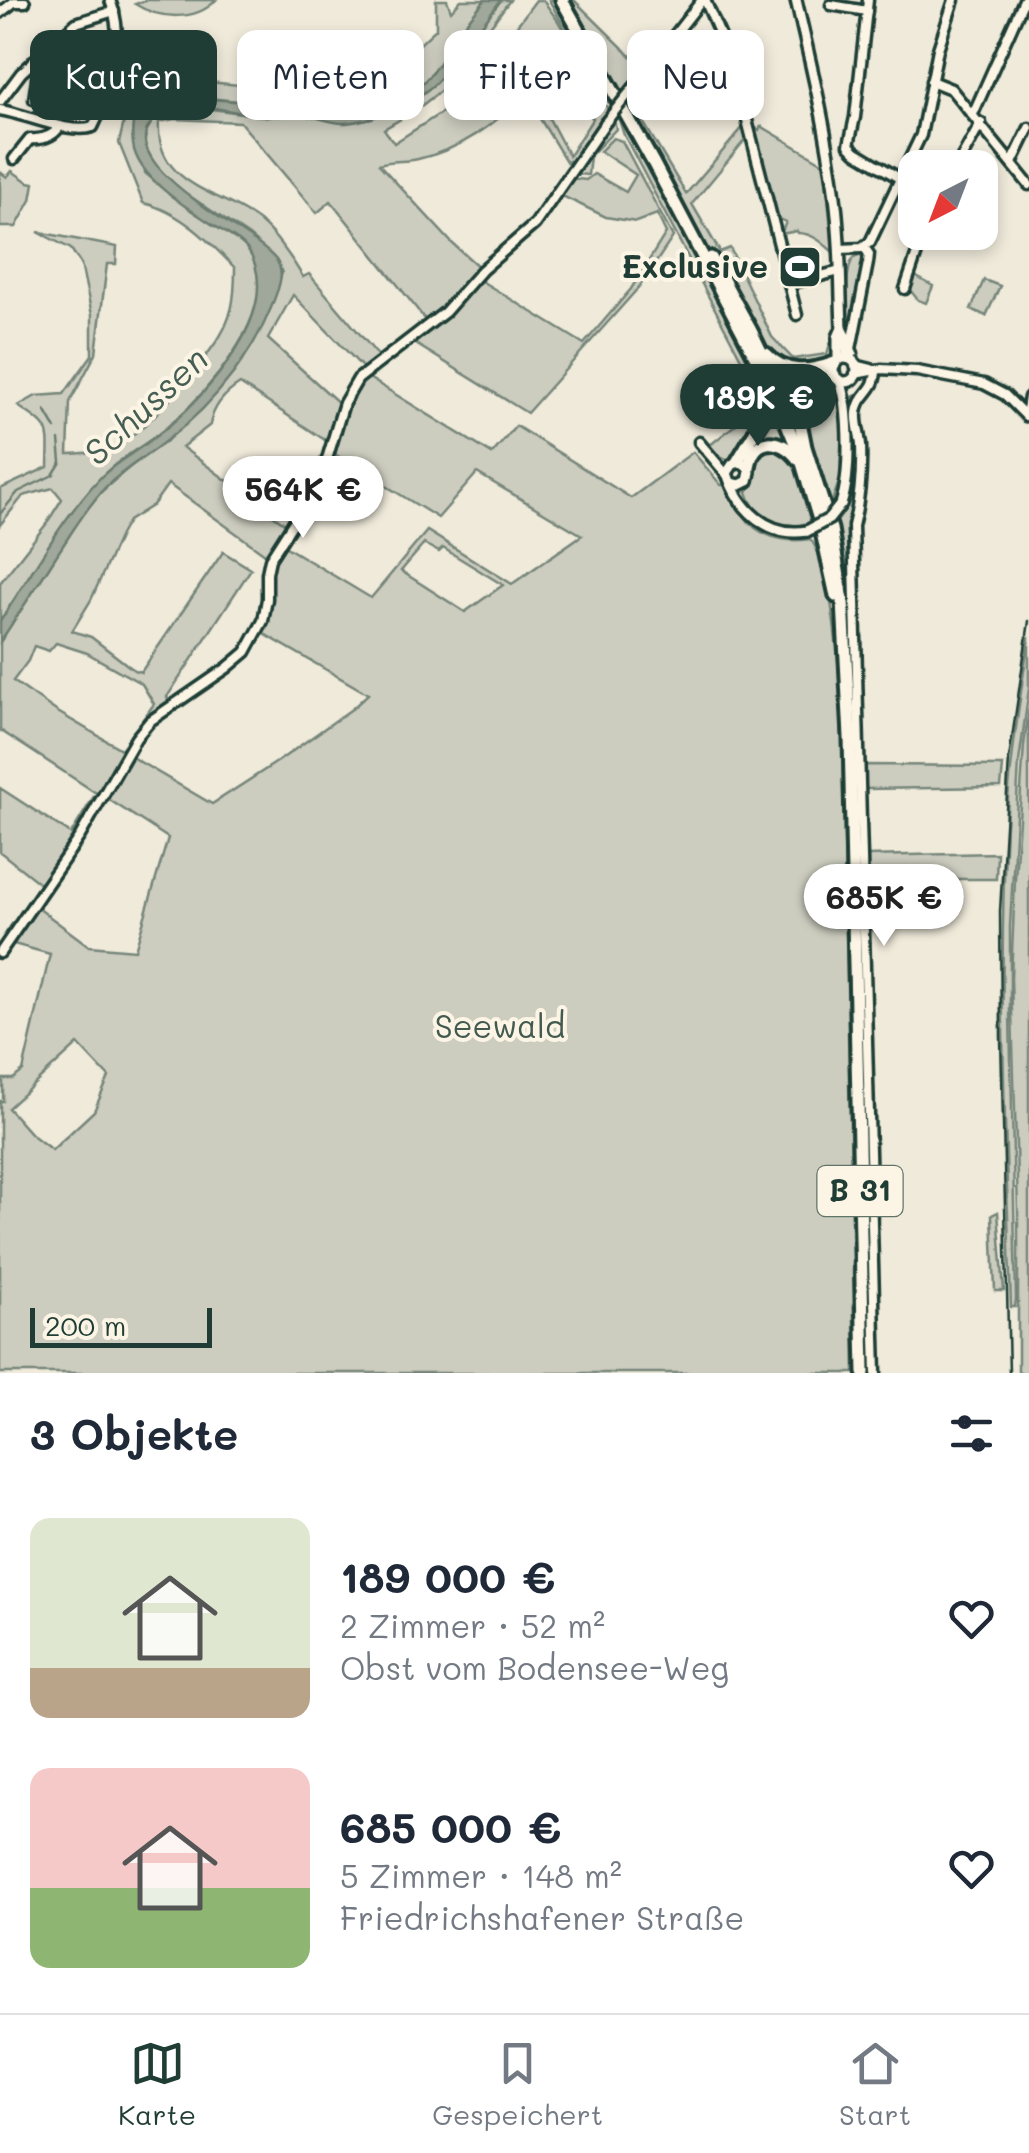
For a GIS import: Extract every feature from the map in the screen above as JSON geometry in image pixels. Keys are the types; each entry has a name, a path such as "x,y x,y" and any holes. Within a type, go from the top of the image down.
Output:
{"main road":[{"name":"B 31","path":"562,0 654,164 785,416 809,486 846,644"},
{"name":"B 31","path":"654,164 752,331 806,447 836,549 846,644 868,1371"},
{"path":"752,331 769,357 782,368 845,368"},
{"path":"735,471 769,405 769,388 760,366"},
{"path":"806,447 798,412 802,395 818,379 845,368"},
{"path":"735,471 761,445 774,442 796,456 809,486"}],"street":[{"path":"0,953 80,836 136,738 150,721 246,652 257,635 266,608 270,559 321,479 344,403 358,379 444,312 482,270 535,224 606,123 704,0 738,85 797,315"},
{"path":"735,471 741,502 751,514 764,526 792,533 807,532 828,519 841,504 846,486 846,336 842,328 840,249 828,148 796,0"},
{"path":"868,0 849,145 898,177"},
{"path":"913,150 921,135 938,48 954,0"},
{"path":"973,114 1024,0"},
{"path":"0,13 14,2 25,2"},
{"path":"0,110 60,126 89,130 94,127 104,106 117,42 114,4 68,30"},
{"path":"831,5 867,12"},
{"path":"0,101 30,64"},
{"path":"931,82 949,86 1029,184"},
{"path":"966,150 981,123"},
{"path":"14,159 30,138 55,135 60,126"},
{"path":"1012,163 1029,128"},
{"path":"840,249 864,247 872,238 898,180"},
{"path":"845,368 868,263 864,247"},
{"path":"905,290 918,250"},
{"path":"790,284 840,271"},
{"path":"845,368 917,371 984,384 994,387 1026,416 1029,397"},
{"path":"868,1371 853,526 860,499 857,410 876,380 876,370"},
{"path":"699,442 715,461 750,477 744,493 751,514"}],"green space":[{"path":"147,0 216,0 198,12 177,16 155,13 135,4"},
{"path":"436,0 447,0 451,11 461,0 485,0 461,30 444,30 444,56 424,82 424,41 436,29"},
{"path":"501,0 510,0 488,30 478,30"},
{"path":"536,0 543,0 563,30 514,30"},
{"path":"549,0 556,0 573,30 566,30"},
{"path":"567,0 574,0 604,30 584,30"},
{"path":"607,32 627,52 627,90 621,97 607,72"},
{"path":"444,75 444,88 424,104 424,87"},
{"path":"217,83 237,85 237,101 217,99"},
{"path":"217,110 237,112 237,120 399,120 384,129 394,143 444,111 444,120 496,120 449,149 418,159 379,164 480,268 452,302 428,323 331,201 317,213 240,122 197,120 217,120"},
{"path":"619,112 766,387 768,401 740,455 732,460 718,457 709,446 756,408 761,397 624,135"},
{"path":"614,118 616,129 590,156 588,175 577,174 575,170"},
{"path":"124,120 137,120 145,173 246,247 256,265 259,286 255,308 233,354 201,395 169,426 96,483 0,621 0,583 62,499 53,488 23,496 0,525 0,489 48,467 46,430 18,406 36,396 64,394 92,355 92,315 81,264 71,249 38,232 117,247 116,264 107,264 96,353 70,402 68,454 111,448 147,423 190,378 191,365 209,352 232,308 235,268 182,220 143,203 119,143"},
{"path":"153,120 170,120 159,122 161,143 167,160 178,173 265,226 303,277 309,274 380,358 364,369 293,295 268,339 341,405 331,444 240,384 220,401 210,425 182,447 288,526 269,557 168,484 153,505 128,521 72,631 91,637 134,670 141,672 223,552 251,569 167,697 170,702 146,721 43,886 0,852 0,788 71,834 96,793 0,730 0,642 80,518 102,491 166,442 267,315 282,273 276,260 249,236 182,191 157,168 144,144","holes":["56,643 87,653 142,684 154,704 121,749 13,681 34,646 49,651"]},
{"path":"541,120 550,120 569,156 592,120 603,120 571,164"},
{"path":"634,120 642,120 686,194 745,125 749,135 692,204 720,252 730,248 772,337 793,359 827,354 830,344 835,345 834,359 799,368 767,352"},
{"path":"753,126 759,130 761,126 825,164 833,252 797,231 781,234 786,222 773,216"},
{"path":"613,138 622,141 673,237 640,286 527,413 411,341 478,279 584,344 631,289 666,233 657,214 636,222 606,217 558,194 570,178 586,180 594,174 626,192 636,175 600,151"},
{"path":"12,171 34,183 31,200 16,227 0,227 0,172 7,177"},
{"path":"860,254 866,261 848,345 848,275 853,259"},
{"path":"913,275 933,286 926,303 910,290"},
{"path":"984,280 1000,286 986,316 971,309"},
{"path":"768,361 826,370 815,376 795,419"},
{"name":"Seewald","path":"364,375 492,454 516,426 631,498 693,452 721,485 727,485 756,528 781,539 810,539 818,552 829,588 841,688 855,1373 0,1373 0,1101 3,1079 13,1079 23,1071 50,954 10,943 34,905 89,946 135,950 168,838 105,797 128,755 212,804 280,760 368,694 261,632 269,576 281,544 371,598 427,531 512,584 582,535 477,473 438,518 333,453 346,407","holes":["424,544 439,552 443,548 503,585 465,612 401,571","78,1044 109,1077 94,1111 52,1150 8,1108"]},
{"path":"830,379 842,398 842,418 840,479 830,507 802,415 808,391"},
{"path":"855,396 858,457 851,606 853,662 846,575 835,524 844,510 853,480"},
{"path":"773,400 795,449 779,440 747,457"},
{"path":"779,446 796,461 813,521 792,526 773,523 758,511 747,492 755,478 753,464 759,451"},
{"path":"1029,636 1029,689 1019,762 1010,926 1016,1299 1015,1307 1011,1307 1004,1066 1004,885 1010,778"},
{"path":"1029,709 1029,1373 1018,1373 1011,978"},
{"path":"864,765 1003,766 1001,787 865,789"},
{"path":"997,853 996,879 867,879 867,856"},
{"path":"998,1212 1004,1291 995,1291 992,1215"}],"shaded area":[{"path":"485,0 501,0 478,30 461,30"},
{"path":"444,54 444,74 424,92 428,77"},
{"path":"217,99 237,101 237,112 217,109"},
{"path":"134,120 154,120 145,137 150,156 190,196 276,260 281,274 278,289 260,332 234,373 185,425 102,491 0,642 0,621 73,510 105,473 165,429 220,373 247,329 255,307 257,271 245,246 156,183 137,157"}],"waterway":[{"path":"45,410 56,429"},
{"name":"Schussen","path":"0,514 18,492 53,475 61,462 59,440"}],"railway":[{"path":"1009,1373 1000,911 1009,759 1029,621"}],"place":[{"name":"Exclusive","path":"800,267"}]}
